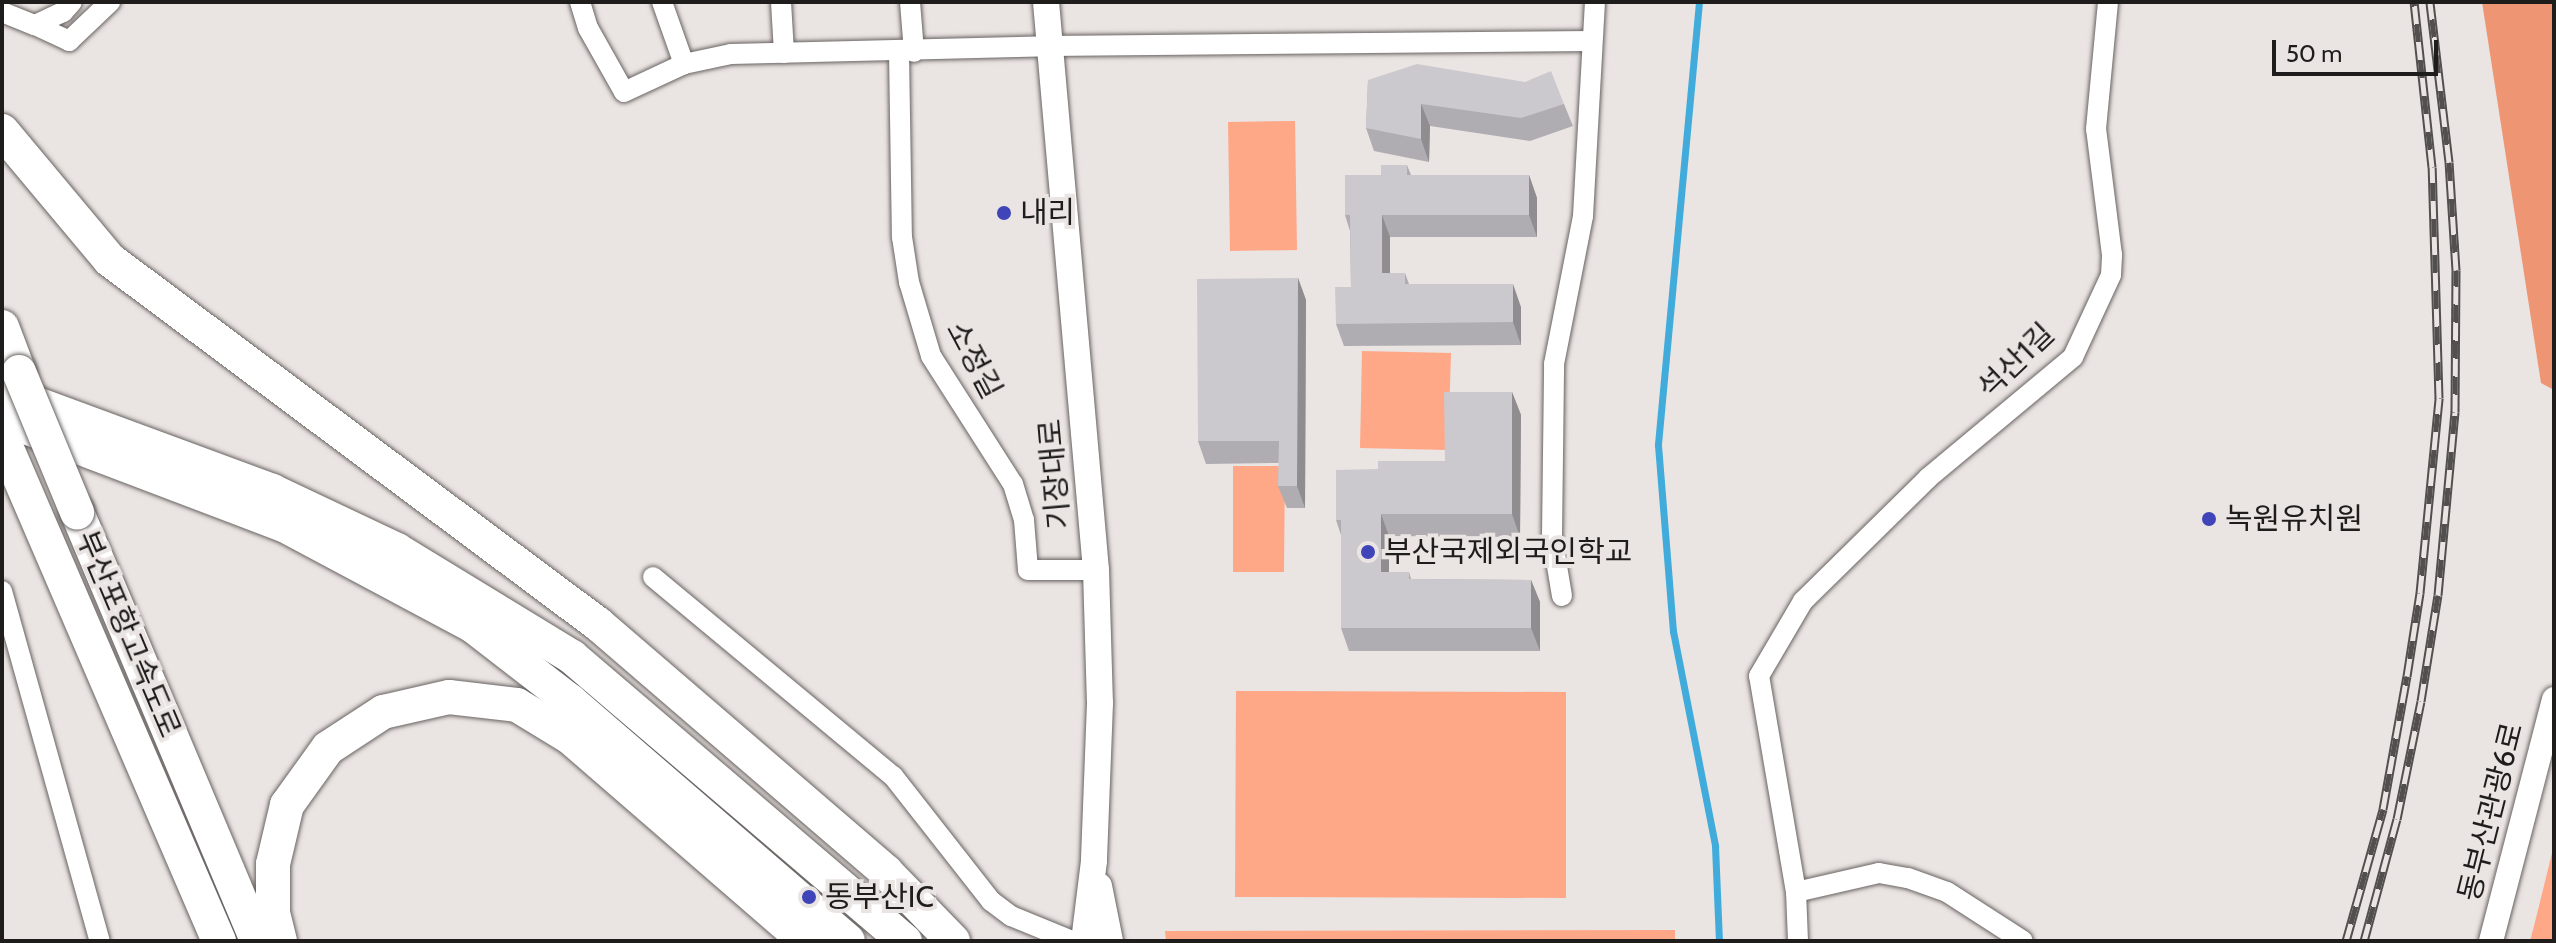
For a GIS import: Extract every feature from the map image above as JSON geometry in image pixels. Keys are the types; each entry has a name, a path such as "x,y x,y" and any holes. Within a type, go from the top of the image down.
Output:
{"highway":[{"path":"2,131 110,260 598,624 886,872 953,941"},
{"name":"부산포항고속도로","path":"2,327 11,381 77,512 257,941"},
{"path":"11,381 272,491 397,550 572,657 905,941"},
{"path":"2,418 284,525 473,626 570,701 848,941"},
{"name":"부산포항고속도로","path":"7,449 219,941"},
{"path":"280,941 273,913 273,864 287,805 328,748 383,712 449,697 517,705 571,738 805,941"}],"main road":[{"name":"기장대로","path":"1046,2 1096,570 1100,703 1094,861 1084,941"},
{"path":"1094,861 1110,941"}],"street":[{"path":"35,25 63,12 72,2"},
{"path":"2,12 69,41 110,2"},
{"path":"580,2 588,28 624,92 684,64 731,54 906,52 1048,46 1591,41"},
{"path":"662,2 684,64"},
{"path":"781,2 784,53"},
{"path":"906,52 910,2"},
{"path":"1562,596 1552,536 1554,364 1583,216 1595,2"},
{"name":"석산1길","path":"1796,892 1759,676 1803,601 1928,478 2073,357 2111,275 2112,255 2096,129 2108,2"},
{"name":"소정길","path":"906,52 902,237 909,282 931,356 1013,484 1024,520 1028,570 1096,570"},
{"path":"653,577 893,776 991,901 1011,916 1072,941"},
{"path":"2,591 100,941"},
{"name":"동부산관광6로","path":"2491,941 2554,699"},
{"path":"1798,941 1796,892 1879,873 1908,878 1947,892 2023,941"}],"shaded area":[{"path":"2482,2 2554,2 2554,390 2541,383"},
{"path":"1295,121 1297,250 1230,251 1228,122"},
{"path":"1362,351 1451,353 1448,450 1360,448"},
{"path":"1233,466 1285,466 1284,572 1233,572"},
{"path":"1236,691 1566,692 1566,898 1235,897"},
{"path":"2554,845 2554,941 2530,941 2535,922"},
{"path":"1675,930 1675,941 1166,941 1165,931"}],"building":[{"path":"1417,64 1525,82 1551,71 1564,104 1521,118 1421,104 1421,139 1366,128 1368,80"},
{"path":"1381,165 1407,165 1407,175 1529,175 1529,215 1382,215 1382,273 1405,273 1405,284 1513,284 1513,322 1336,324 1335,287 1351,287 1350,215 1345,215 1345,175 1381,175"},
{"path":"1298,278 1297,486 1278,486 1279,441 1198,441 1197,279"},
{"path":"1444,392 1512,392 1512,514 1381,514 1381,572 1409,572 1409,579 1531,580 1531,628 1341,628 1341,520 1336,520 1336,470 1378,469 1378,461 1445,461"}],"waterway":[{"path":"1699,2 1658,445 1673,631 1715,846 1719,941"}],"railway":[{"path":"2346,941 2383,809 2407,676 2420,593 2439,398 2432,167 2414,2"},
{"path":"2364,941 2397,819 2421,701 2438,595 2455,412 2456,270 2449,162 2430,2"}],"place":[{"name":"내리","path":"1004,213"},
{"name":"녹원유치원","path":"2209,519"},
{"name":"부산국제외국인학교","path":"1368,552"},
{"name":"동부산IC","path":"809,897"}]}
